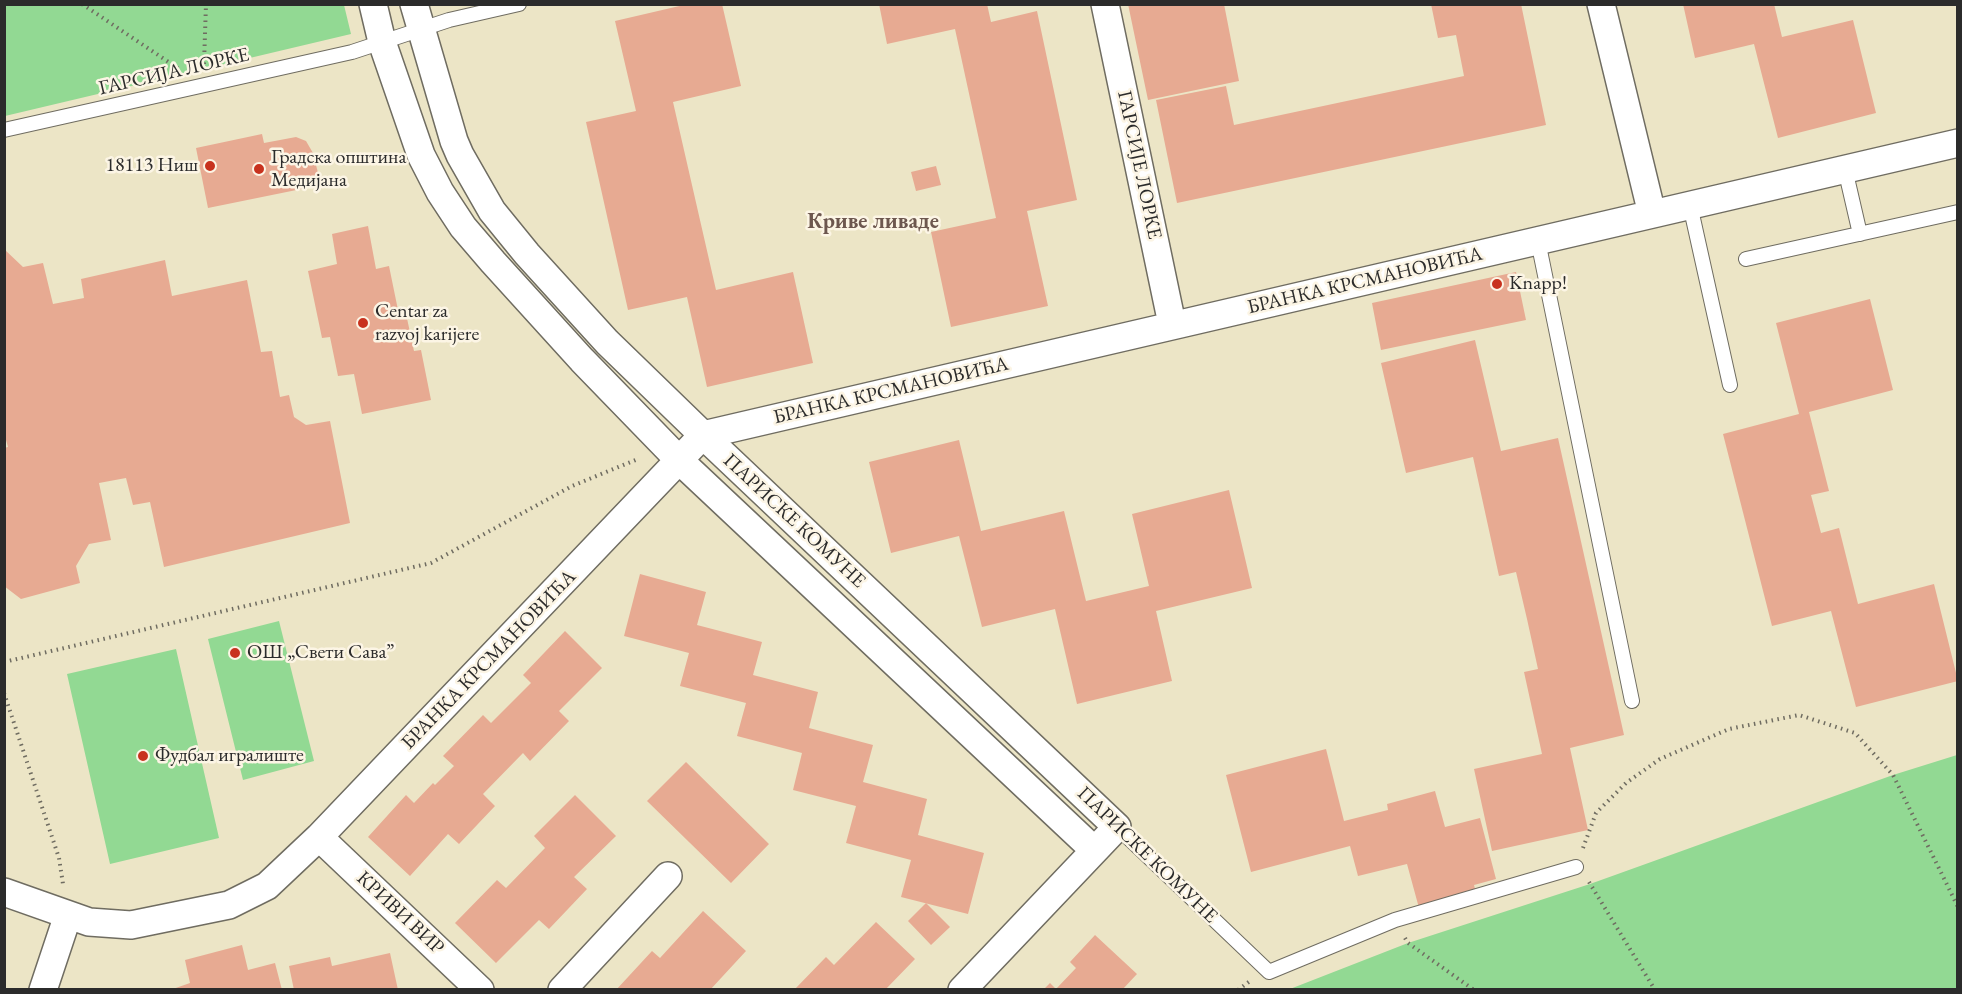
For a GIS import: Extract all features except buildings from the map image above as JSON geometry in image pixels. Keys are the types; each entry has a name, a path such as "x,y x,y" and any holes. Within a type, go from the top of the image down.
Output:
{"street":[{"name":"ПАРИСКЕ КОМУНЕ","path":"373,4 382,42 421,154 440,192 464,227 493,262 582,360 680,461 1094,850"},
{"name":"ГАРСИЈЕ ЛОРКЕ","path":"1105,4 1172,324"},
{"path":"1601,4 1652,214"},
{"name":"ПАРИСКЕ КОМУНЕ","path":"418,17 454,141 472,178 492,211 527,254 607,342 1117,826"},
{"name":"БРАНКА КРСМАНОВИЋА","path":"4,892 68,915 103,924 131,925 229,905 267,885 319,837 703,435 1172,324 1958,143"},
{"path":"963,990 1117,826"},
{"name":"КРИВИ ВИР","path":"319,837 478,989"},
{"path":"562,990 668,876"},
{"path":"43,990 68,915"}],"lane":[{"name":"ГАРСИЈА ЛОРКЕ","path":"4,130 352,52 382,42 418,17 449,20 519,4"},
{"path":"1845,169 1860,234"},
{"path":"1690,205 1730,385"},
{"path":"1746,259 1958,212"},
{"path":"1539,241 1632,701"},
{"name":"ПАРИСКЕ КОМУНЕ","path":"1117,826 1269,972 1395,920"},
{"path":"1395,920 1576,867"}],"path":[{"path":"82,4 179,69"},
{"path":"204,65 206,4"},
{"path":"4,662 430,564 572,486 638,459"},
{"path":"4,693 59,858 68,915"},
{"path":"1655,990 1590,884 1576,867 1596,813 1626,783 1660,759 1729,729 1799,715 1855,733 1893,775 1958,908"},
{"path":"1395,920 1408,943 1474,990"}],"green space":[{"path":"4,5 344,5 351,34 5,116"},
{"path":"279,621 314,761 243,780 208,639"},
{"name":"Фудбал игралиште","path":"176,649 219,838 110,864 67,674"},
{"path":"1957,755 1957,989 1290,989 1408,943 1590,884 1893,775"}],"place":[{"name":"18113 Ниш","path":"210,166"},
{"name":"Градска општина Медијана","path":"259,169"},
{"name":"Knapp!","path":"1497,284"},
{"name":"Centar za razvoj karijere","path":"363,323"},
{"name":"ОШ „Свети Сава”","path":"235,653"},
{"name":"Фудбал игралиште","path":"143,756"}],"district":[{"name":"Криве ливаде","path":"873,222"}]}
